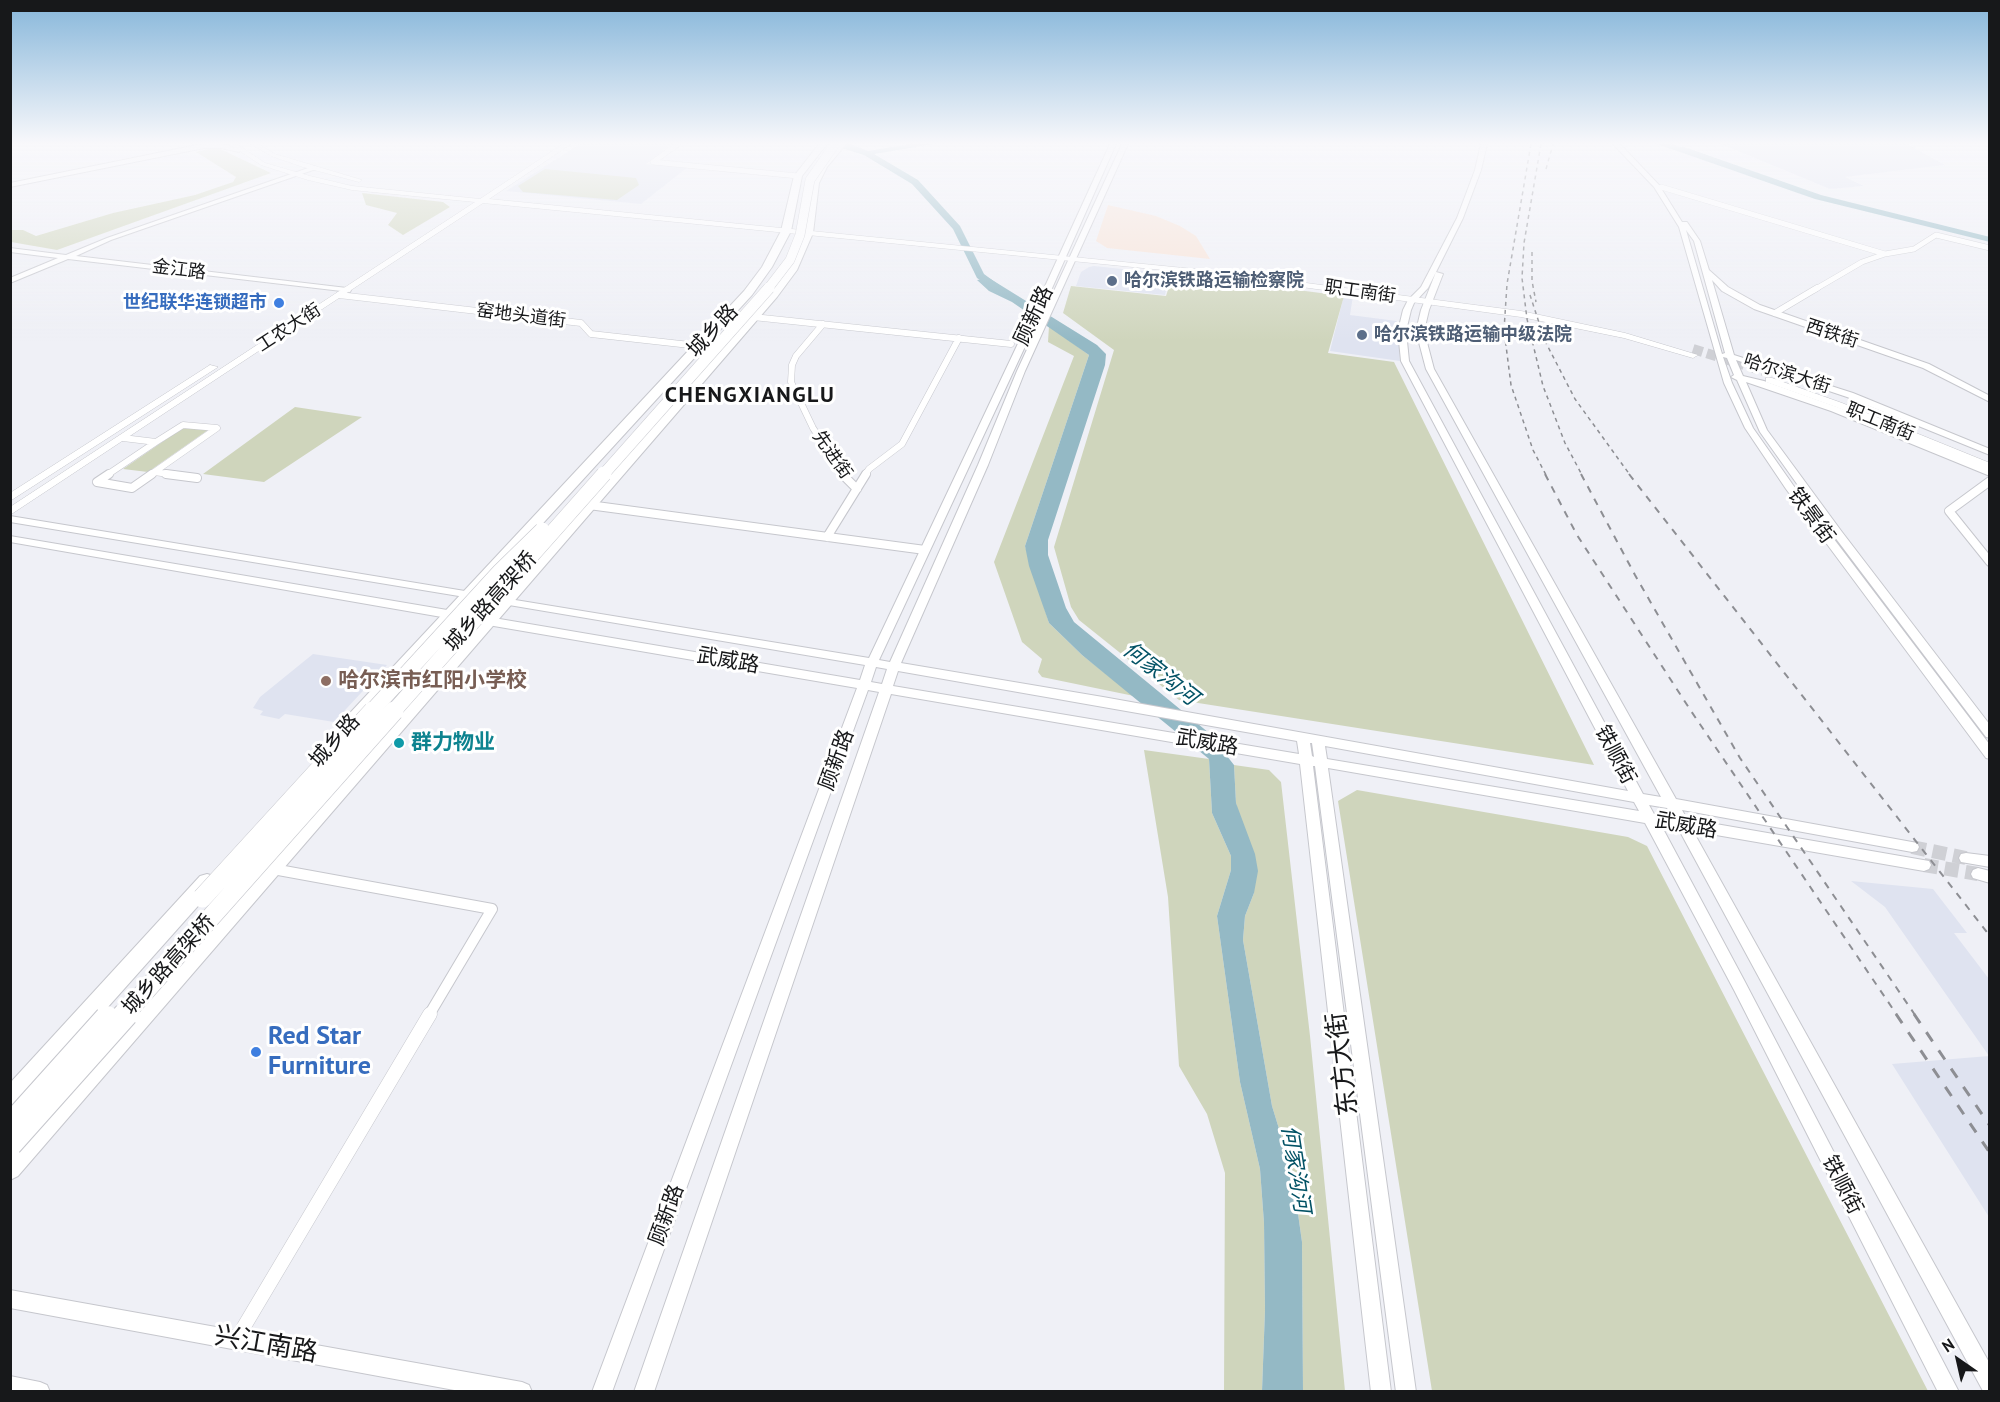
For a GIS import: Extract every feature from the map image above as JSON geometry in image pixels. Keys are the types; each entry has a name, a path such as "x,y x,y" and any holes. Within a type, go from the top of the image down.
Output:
{"highway":[{"name":"城乡路","path":"10,1100 449,614 748,293 767,267 786,227 790,209"},
{"name":"城乡路高架桥","path":"10,1126 778,271 796,235 800,209"},
{"name":"城乡路高架桥","path":"10,1144 776,280 790,260 800,235 805,209"},
{"name":"城乡路","path":"10,1168 753,317 792,270 809,229 812,209"},
{"path":"126,973 202,898 501,571 556,517"}],"main road":[{"path":"10,276 191,209"},
{"name":"工农大街","path":"10,512 123,438 456,209"},
{"name":"工农大街","path":"10,498 462,209"},
{"path":"607,209 809,229 920,235 1033,245"},
{"path":"629,209 786,227"},
{"name":"顾新路","path":"644,1392 895,666 1060,256 1083,209"},
{"name":"顾新路","path":"602,1392 872,663 925,550 1015,371 1054,300 1096,209"},
{"name":"铁顺街","path":"1463,209 1424,288 1420,331 1430,369 1989,1384"},
{"name":"铁顺街","path":"1469,209 1402,331 1405,361 1738,985 1948,1392"},
{"path":"1671,209 1682,227 1689,247"},
{"path":"1676,209 1697,241 1700,251"},
{"name":"职工南街","path":"809,229 1060,256 1076,254 1214,273 1423,296 1521,314 1693,352"},
{"name":"职工南街","path":"1054,247 1065,248 1076,254"},
{"name":"西铁街","path":"1689,247 1705,270 1725,290 1756,307 1926,366 1989,398"},
{"name":"铁景街","path":"1689,247 1725,375 1749,428 1789,487 1989,755"},
{"name":"西铁街","path":"1700,251 1716,276 1730,288 1775,313 1919,361 1957,377 1989,398"},
{"name":"铁景街","path":"1700,251 1730,356 1763,430 1838,534 1989,734"},
{"name":"金江路","path":"10,252 336,292"},
{"path":"10,281 57,258"},
{"name":"哈尔滨大街","path":"1718,353 1762,364 1850,395 1989,452"},
{"path":"1762,364 1767,379"},
{"name":"哈尔滨大街","path":"1725,375 1767,379 1989,473"},
{"name":"职工南街","path":"1767,379 1989,458"},
{"name":"职工南街","path":"1767,379 1839,405 1989,467"},
{"name":"武威路","path":"10,519 1103,701 1672,806 1912,847"},
{"name":"武威路","path":"10,539 1095,723 1683,826 1924,865"},
{"name":"东方大街","path":"1311,738 1304,760 1338,1019 1381,1392"},
{"name":"东方大街","path":"1311,738 1323,764 1406,1392"},
{"path":"1966,858 1989,862"},
{"name":"兴江南路","path":"10,1299 522,1392"},
{"path":"10,1386 40,1392"}],"street":[{"path":"1736,209 1885,254"},
{"path":"1775,313 1862,262 1885,254 1914,249 1936,236 1989,248"},
{"name":"窑地头道街","path":"336,292 581,323 591,334 699,346"},
{"path":"753,317 1011,344"},
{"name":"先进街","path":"823,324 796,356 792,365 791,382 813,428 840,472 857,489"},
{"path":"827,537 869,469 902,444 959,338"},
{"path":"183,425 217,428 132,488 97,482 156,442 183,425"},
{"path":"123,438 156,442"},
{"path":"154,472 197,478"},
{"path":"1989,481 1949,511 1989,562"},
{"path":"589,505 925,550"},
{"path":"236,1340 492,909 273,868"}],"shaded area":[{"path":"1107,209 1127,209 1156,216 1180,226 1196,236 1210,259 1107,248 1096,241"},
{"path":"1089,267 1170,274 1165,295 1076,286 1081,272"},
{"path":"1344,295 1353,296 1350,315 1397,321 1400,361 1330,351"},
{"name":"哈尔滨市红阳小学校","path":"313,654 387,665 334,722 285,714 279,719 260,715 263,711 253,708 260,697"},
{"path":"1851,881 1933,889 1967,933 1954,933 1989,979 1989,1056 1885,907"},
{"path":"1989,1056 1989,1217 1892,1064"}],"green space":[{"path":"129,209 170,209 57,250 11,242 10,230 23,230 36,236"},
{"path":"383,209 446,209 403,235 388,225 397,213"},
{"path":"1173,274 1344,296 1328,353 1394,362 1594,765 1179,700 1079,620 1071,607 1054,547 1114,350 1063,313 1071,286 1166,296"},
{"path":"1049,326 1089,355 1025,546 1049,623 1082,655 1134,696 1042,677 1038,672 1042,659 1022,642 994,562 1074,356 1048,342"},
{"path":"295,407 362,417 264,482 203,474"},
{"path":"184,427 208,430 148,472 123,469"},
{"path":"1144,750 1209,759 1212,813 1231,856 1231,870 1217,916 1240,1082 1260,1169 1264,1223 1265,1310 1262,1391 1224,1391 1225,1173 1207,1114 1179,1066 1168,897"},
{"path":"1234,765 1269,770 1281,782 1310,1036 1345,1391 1303,1391 1302,1242 1292,1171 1272,1106 1243,940 1245,916 1254,893 1236,803"},
{"path":"1357,790 1628,837 1647,846 1928,1391 1432,1391 1338,801"}],"water":[{"path":"989,278 1097,345 1106,354 1105,365 1048,540 1048,555 1066,608 1074,622 1209,733 1234,765 1236,803 1255,854 1258,871 1254,893 1245,916 1243,940 1272,1106 1292,1171 1302,1242 1303,1391 1262,1391 1265,1310 1264,1223 1260,1169 1240,1082 1217,916 1231,870 1231,856 1212,813 1209,759 1082,655 1049,623 1029,566 1025,546 1089,355 1012,302 989,291 977,280"}],"waterway":[{"name":"何家沟河","path":"940,209 957,228 980,276 1000,290"},
{"path":"1868,209 1990,240"}],"tunnel":[{"path":"1693,349 1770,373"},
{"path":"1912,847 1966,858"},
{"path":"1924,865 1978,874"}],"railway":[{"path":"1520,209 1507,284 1504,330 1511,385 1533,450 1546,475"},
{"path":"1530,209 1524,243 1522,278 1527,319 1543,386 1565,443 1582,475"},
{"path":"1532,252 1532,281 1536,302"},
{"path":"1530,295 1545,341 1575,399 1630,475"},
{"path":"1545,474 1577,535 1691,711 1897,1015"},
{"path":"1581,474 1635,575 1740,758 1915,1015"},
{"path":"1629,474 1990,936"},
{"path":"1896,1014 1990,1153"},
{"path":"1914,1014 1990,1126"}],"place":[{"name":"哈尔滨铁路运输检察院","path":"1112,281"},
{"name":"世纪联华连锁超市","path":"279,303"},
{"name":"哈尔滨铁路运输中级法院","path":"1362,335"},
{"name":"哈尔滨市红阳小学校","path":"326,681"},
{"name":"群力物业","path":"399,743"},
{"name":"Red Star Furniture","path":"256,1052"}],"district":[{"name":"CHENGXIANGLU","path":"750,396"}]}
